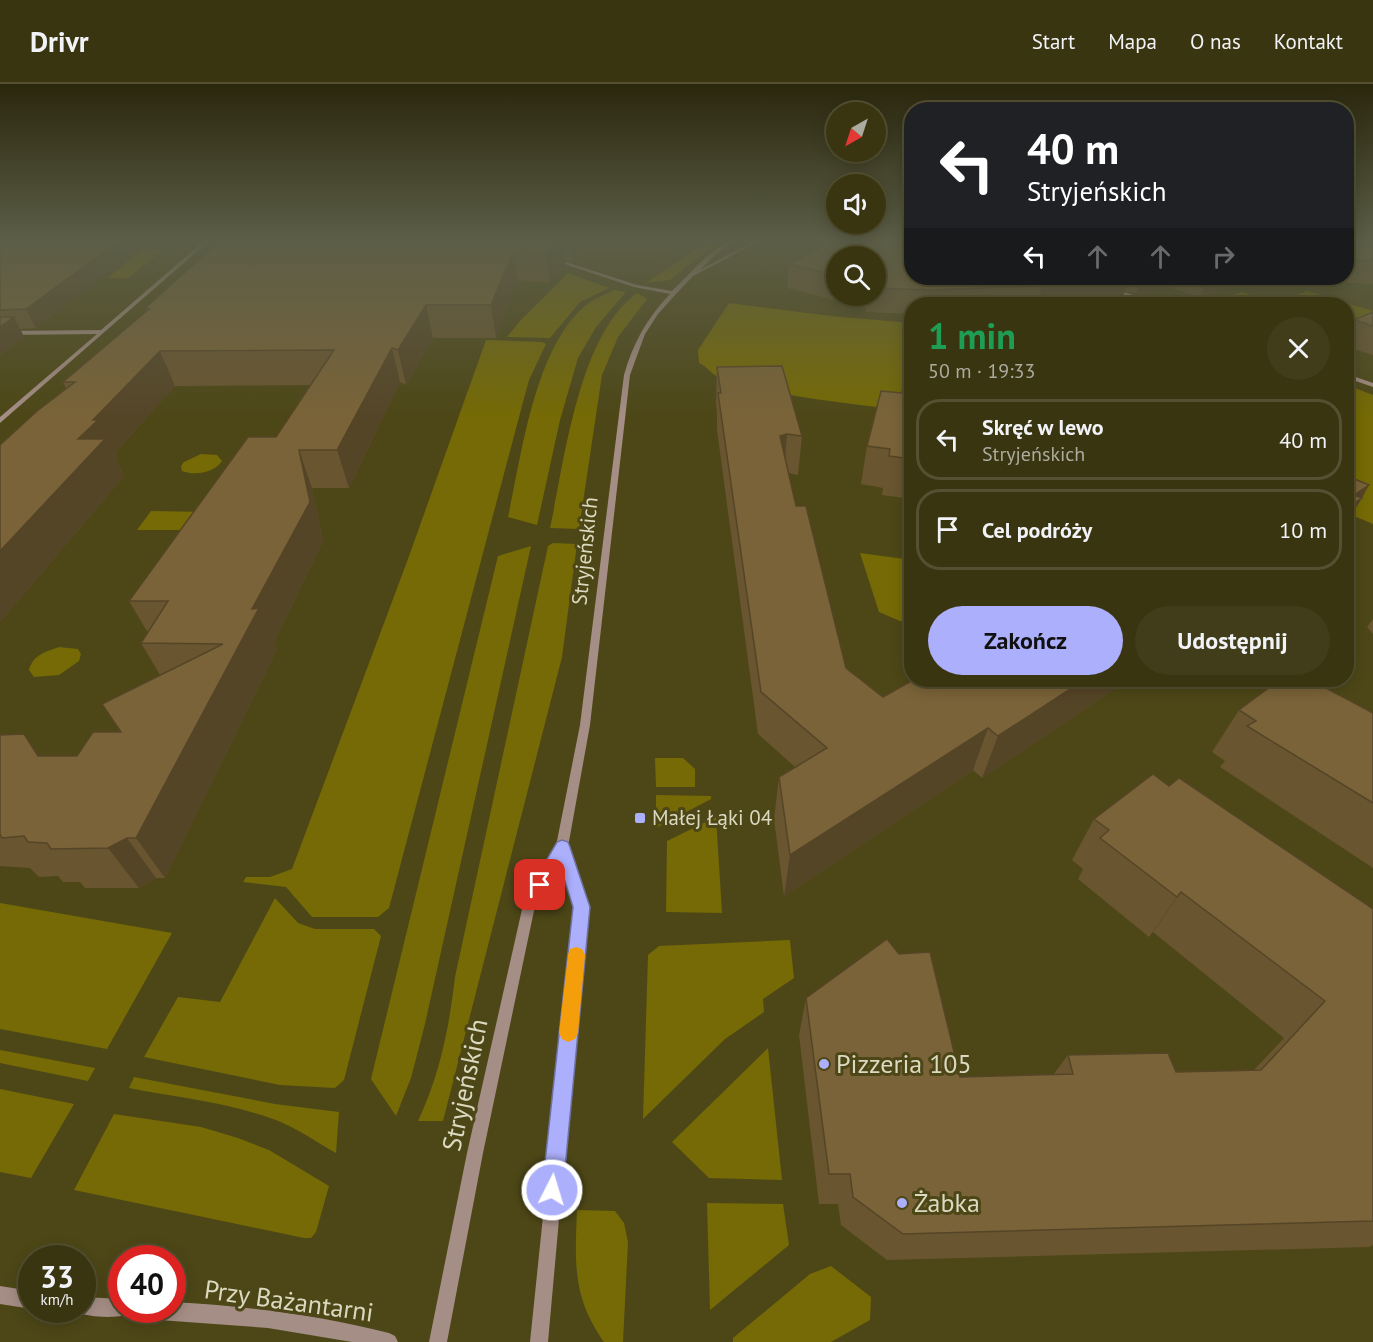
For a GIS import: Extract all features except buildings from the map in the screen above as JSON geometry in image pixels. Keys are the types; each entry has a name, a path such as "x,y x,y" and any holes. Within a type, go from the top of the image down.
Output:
{"street":[{"path":"0,421 139,300"},
{"name":"Stryjeńskich","path":"438,1342 475,1153 529,904 562,847 590,693 627,375 642,330 667,300"},
{"path":"0,333 102,332"},
{"path":"1354,378 1373,385"},
{"name":"Stryjeńskich","path":"538,1342 581,907 562,847"},
{"path":"0,1295 18,1298"},
{"name":"Przy Bażantarni","path":"186,1312 233,1314 349,1331 389,1342"}],"shaded area":[{"path":"541,300 585,300 580,302 550,338 507,337"},
{"path":"595,300 619,300 596,327 578,358 560,420 537,525 508,517 526,432 544,371 556,344 571,320"},
{"path":"630,300 646,300 618,337 602,375 579,529 550,528 577,401 601,338 617,313"},
{"path":"729,303 904,322 904,411 789,395 741,384 715,375 699,363 698,350"},
{"path":"1354,305 1373,311 1373,317 1354,326"},
{"path":"486,340 546,344 529,380 389,908 378,917 312,917 286,887 243,882 246,877 270,877 292,869 408,559"},
{"path":"1354,388 1373,395 1373,524 1354,516"},
{"path":"201,454 217,455 222,461 209,471 193,473 182,471 181,466 184,462"},
{"path":"151,511 210,512 197,530 137,530"},
{"path":"553,543 577,544 562,657 443,1121 418,1121 443,1050 455,977 548,546"},
{"path":"531,546 425,1024 411,1078 396,1116 371,1079 498,556"},
{"path":"860,553 904,559 904,622 879,612"},
{"path":"59,647 78,649 81,654 79,661 59,675 34,677 29,670 33,661 40,655"},
{"path":"655,758 683,758 695,769 695,787 656,787"},
{"path":"656,795 711,796 711,799 656,828"},
{"path":"716,817 722,913 666,912 667,841"},
{"path":"275,898 298,923 315,929 374,929 381,936 344,1080 335,1088 280,1085 144,1057 178,997 220,1002"},
{"path":"0,903 172,933 107,1049 0,1029"},
{"path":"790,940 794,978 763,999 764,1012 725,1039 643,1119 648,955 659,946"},
{"path":"768,1048 782,1180 709,1178 672,1142"},
{"path":"0,1050 95,1068 88,1081 0,1063"},
{"path":"134,1077 275,1104 339,1112 336,1153 290,1126 246,1110 129,1088"},
{"path":"0,1089 74,1104 31,1178 0,1172"},
{"path":"114,1114 201,1127 269,1150 329,1186 316,1232 311,1238 304,1238 74,1190"},
{"path":"707,1203 783,1204 789,1245 710,1310"},
{"path":"577,1210 615,1211 624,1223 628,1242 623,1342 604,1342 586,1310 576,1263"},
{"path":"831,1266 871,1297 870,1320 831,1342 733,1342 733,1338 810,1274"}],"slow traffic":[{"path":"568,1033 576,955"}],"place":[{"name":"Małej Łąki 04","path":"640,818"},
{"name":"Pizzeria 105","path":"824,1064"},
{"name":"Żabka","path":"902,1203"}],"route":[{"path":"540,885 562,847 581,907 552,1190"}]}
